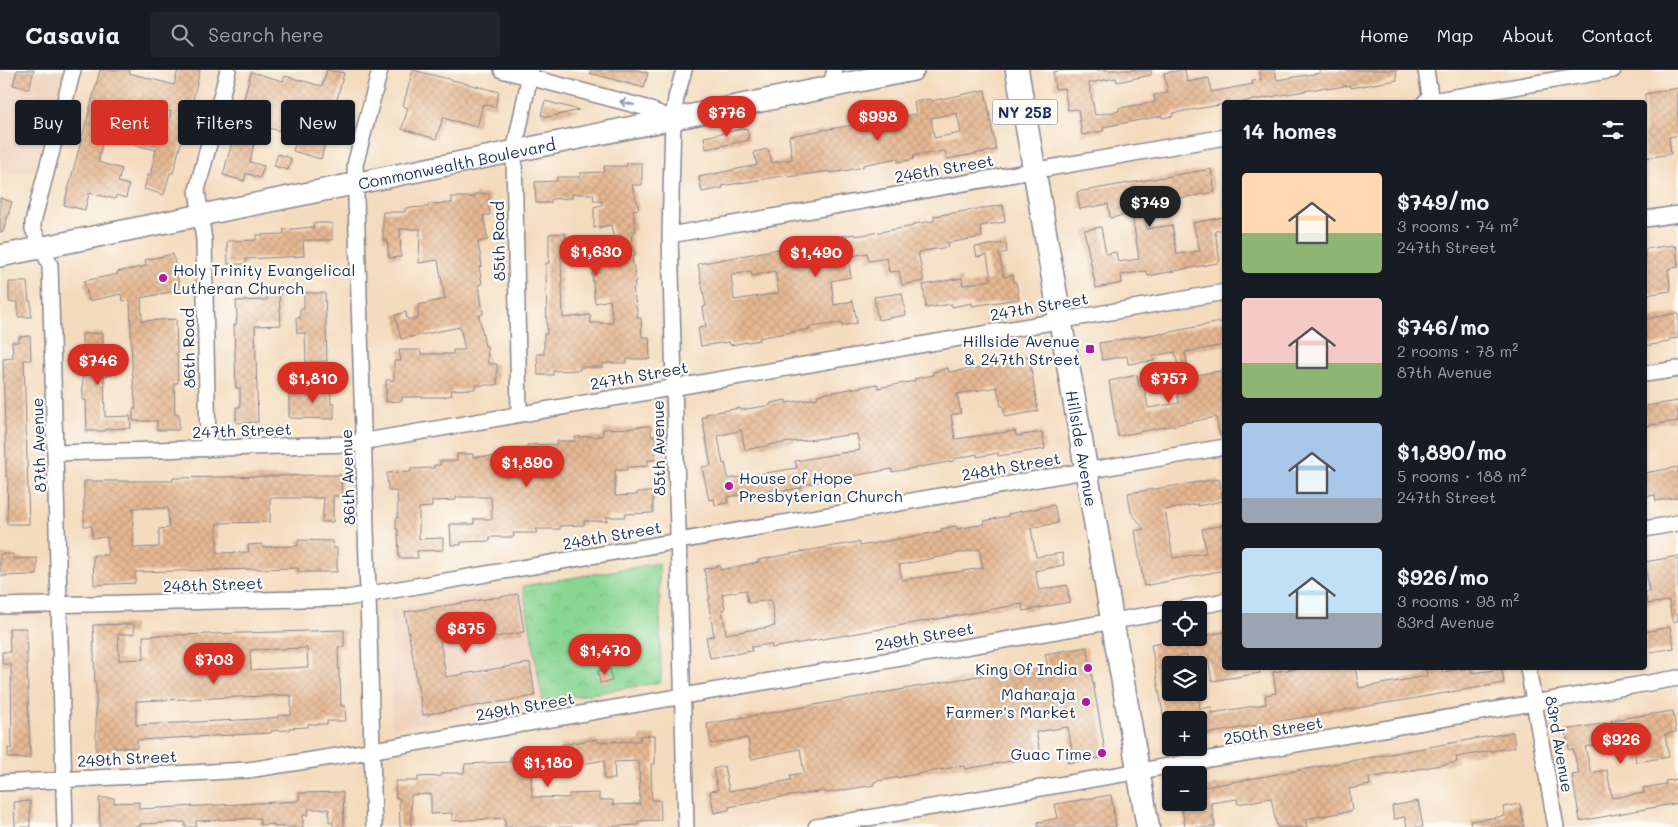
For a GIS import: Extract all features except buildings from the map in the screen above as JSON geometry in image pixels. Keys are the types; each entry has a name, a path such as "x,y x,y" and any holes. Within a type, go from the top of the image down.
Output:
{"main road":[{"name":"Hillside Avenue","path":"1018,70 1148,827"}],"street":[{"name":"87th Avenue","path":"66,827 50,265 33,229 33,222 73,70"},
{"name":"86th Road","path":"208,449 204,240 197,190 228,70"},
{"name":"86th Avenue","path":"374,827 355,165 380,70"},
{"path":"502,70 530,74 643,107 673,119"},
{"name":"85th Avenue","path":"684,70 676,98 673,119 670,235 686,827"},
{"name":"Commonwealth Boulevard","path":"0,256 673,119 832,79 913,70"},
{"path":"1426,70 1429,100"},
{"path":"1440,100 1613,70"},
{"name":"85th Road","path":"519,414 514,152 530,74"},
{"name":"246th Street","path":"670,235 1222,138"},
{"path":"1647,220 1678,214"},
{"name":"247th Street","path":"56,453 364,442 1222,293"},
{"path":"1647,374 1678,369"},
{"name":"248th Street","path":"0,606 347,598 1222,447"},
{"path":"1647,529 1678,523"},
{"path":"1207,605 1222,602"},
{"name":"249th Street","path":"0,782 248,770 1162,613"},
{"name":"83rd Avenue","path":"1528,670 1556,827"},
{"name":"250th Street","path":"816,827 1678,678"}],"shaded area":[{"path":"0,70 67,70 58,100 15,100 15,145 45,145 38,170 0,173"},
{"path":"523,586 543,702 392,728 391,610"}],"green space":[{"path":"659,563 661,682 543,702 523,586"}],"water":[{"path":"852,109 858,109 862,116 858,123 852,123 848,119 848,113"}],"place":[{"name":"Holy Trinity Evangelical Lutheran Church","path":"163,278"},
{"name":"Hillside Avenue & 247th Street","path":"1090,349"},
{"name":"House of Hope Presbyterian Church","path":"729,486"},
{"name":"King Of India","path":"1088,668"},
{"name":"Maharaja Farmer's Market","path":"1086,702"},
{"name":"Guac Time","path":"1102,753"}]}
